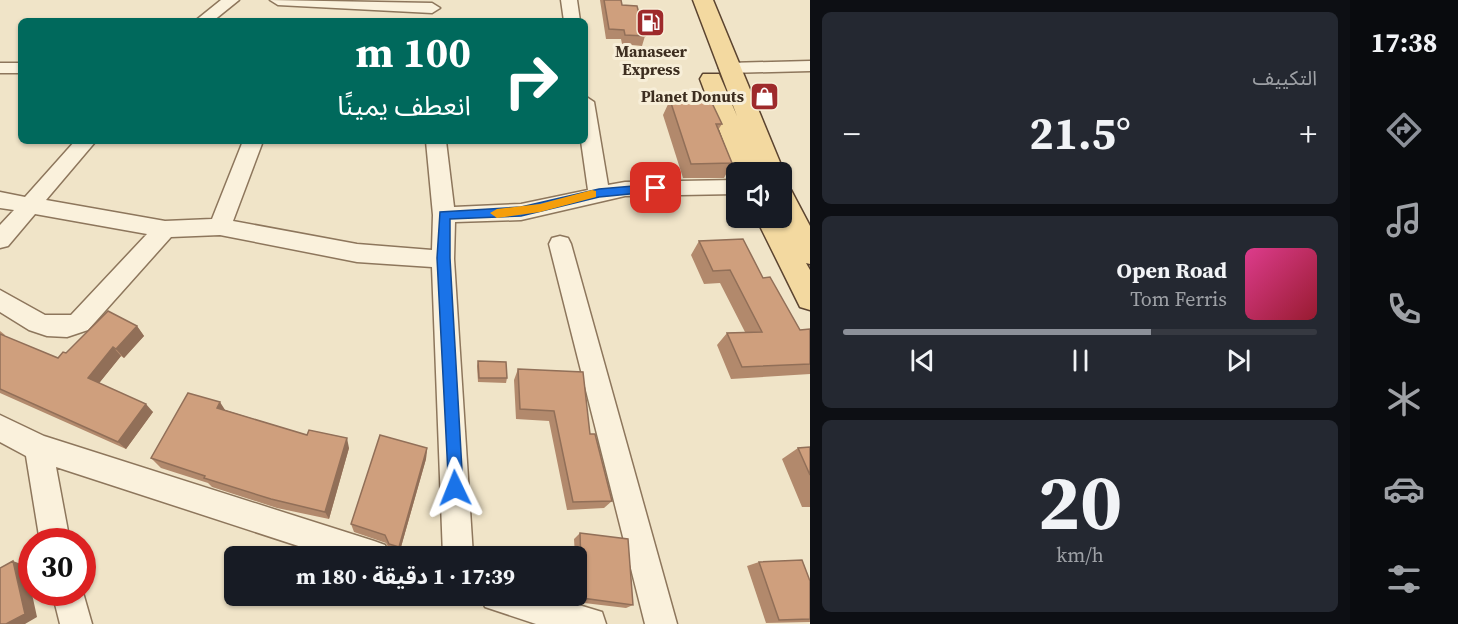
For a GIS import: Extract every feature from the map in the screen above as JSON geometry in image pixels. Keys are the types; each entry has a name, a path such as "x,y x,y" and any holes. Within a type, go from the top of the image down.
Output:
{"main road":[{"path":"695,6 728,68 767,162"},
{"path":"695,6 745,162"},
{"path":"792,217 810,253"},
{"path":"774,228 810,298"}],"street":[{"path":"207,18 231,0"},
{"path":"278,0 432,10"},
{"path":"569,0 572,18"},
{"path":"728,68 810,66"},
{"path":"0,68 18,68"},
{"path":"588,122 599,193"},
{"path":"0,240 83,144"},
{"path":"220,226 252,144"},
{"path":"436,144 444,215 443,258 457,546"},
{"path":"444,215 521,212 599,193 656,188 726,187"},
{"path":"0,200 165,229 220,226 357,253 443,258"},
{"path":"0,300 45,327 66,328 79,323 165,229"},
{"path":"560,244 661,624"},
{"path":"0,428 39,448 343,546"},
{"path":"39,448 53,528"},
{"path":"72,606 76,624"},
{"path":"530,606 590,624"}],"building":[{"path":"604,0 621,0 622,5 637,6 645,36 625,35 624,30 609,29"},
{"path":"670,100 711,101 722,124 716,124 732,162 691,164"},
{"path":"743,239 763,278 770,277 800,330 810,329 810,364 742,367 727,333 762,332 730,270 713,271 699,241"},
{"path":"108,311 137,326 116,349 113,347 88,378 146,404 118,442 0,389 0,334 58,358 63,352 66,353"},
{"path":"478,361 506,362 507,378 479,378"},
{"path":"518,369 583,372 590,434 595,434 612,501 573,502 554,411 520,409"},
{"path":"188,393 220,402 217,408 307,435 309,430 347,438 325,512 271,499 151,458"},
{"path":"380,435 427,448 399,546 389,544 385,535 351,524"},
{"path":"810,447 810,475 798,448"},
{"path":"580,533 628,539 633,605 587,599 587,546 580,546"},
{"path":"802,560 810,581 810,619 779,620 759,562"},
{"path":"13,561 18,583 18,606 23,606 25,614 6,624 0,624 0,568"}],"slow traffic":[{"path":"497,213 521,212 592,194"}],"place":[{"name":"Manaseer Express","path":"651,23"},
{"name":"Planet Donuts","path":"765,96"}],"route":[{"path":"455,488 443,258 444,215 521,212 599,193 656,188"}]}
